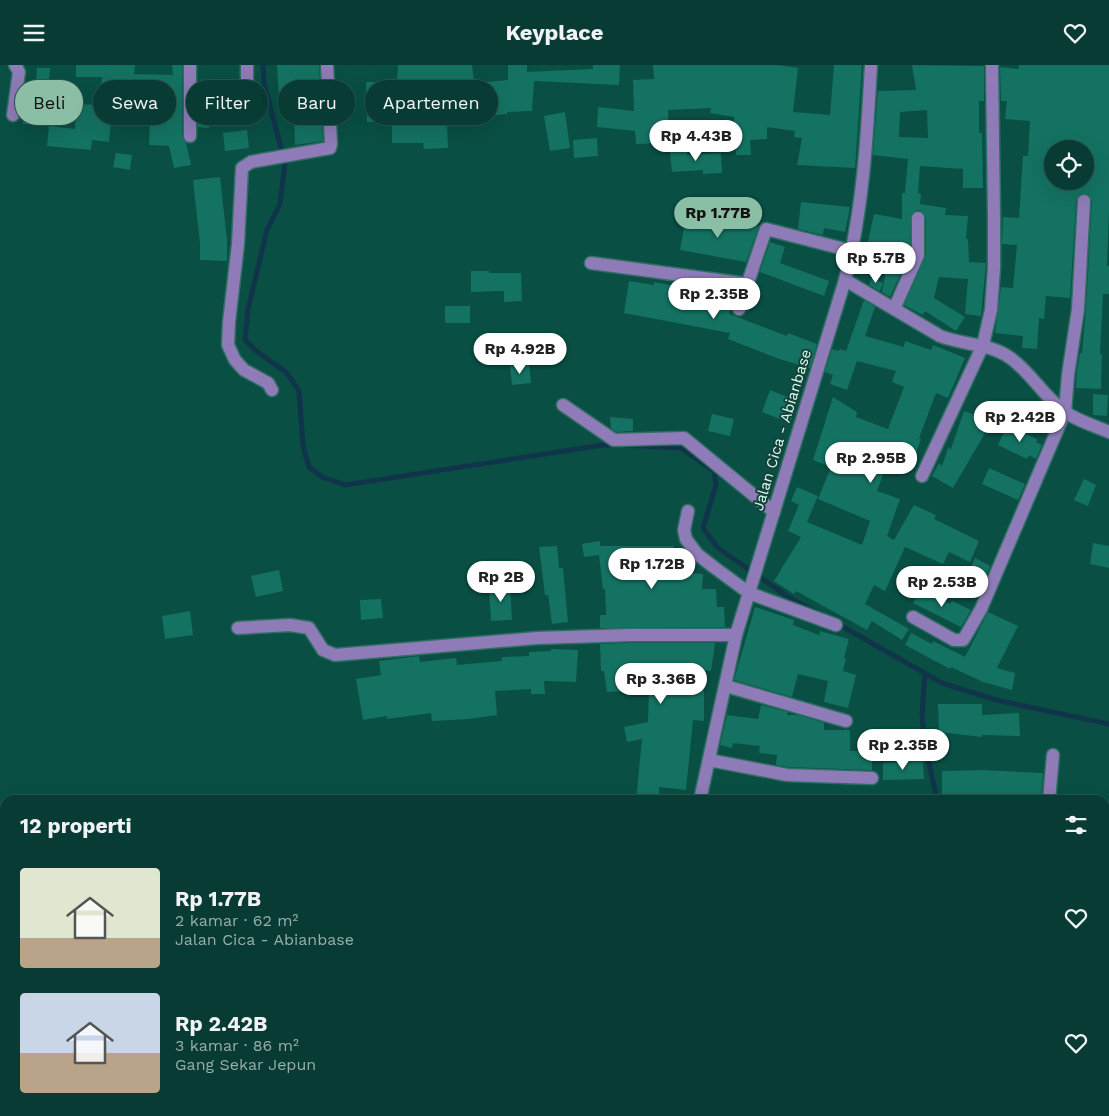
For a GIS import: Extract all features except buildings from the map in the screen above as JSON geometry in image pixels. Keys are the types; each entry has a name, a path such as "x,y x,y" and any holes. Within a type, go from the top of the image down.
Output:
{"street":[{"path":"13,115 20,73 15,65"},
{"path":"190,65 190,136"},
{"path":"247,65 247,80"},
{"path":"272,390 268,383 244,370 235,360 228,345 238,244 242,168 251,162 327,150 332,144 327,65"},
{"name":"Jalan Cica - Abianbase","path":"701,795 736,635 845,280 852,251 861,203 866,160 871,65"},
{"path":"922,477 983,345 990,310 994,268 992,65"},
{"path":"913,617 954,640 963,640 981,609 1065,412 1068,375 1078,309 1084,201"},
{"path":"894,309 918,255 918,218"},
{"path":"739,309 766,229 852,251"},
{"path":"591,263 748,283"},
{"path":"845,280 940,336 956,342 983,345 1008,357 1022,368 1065,412 1109,432"},
{"path":"564,405 614,440 684,438 774,512"},
{"path":"688,511 684,530 686,539 715,568 750,589 836,625"},
{"path":"238,628 290,625 310,627 323,650 326,653 335,655 537,638 630,635 736,635"},
{"path":"726,686 846,721"},
{"path":"1050,795 1053,755"},
{"path":"709,760 788,775 872,778"}],"waterway":[{"path":"263,65 264,83 285,163 280,204 267,230 248,309 245,340 256,351 286,372 299,391 303,446 309,467 322,477 345,485 603,445 617,445"},
{"path":"625,445 681,448 714,471 716,485 703,528 718,548 787,596 817,613"},
{"path":"838,624 942,683 996,700 1109,724"},
{"path":"925,673 922,714 924,740 936,795"}]}
